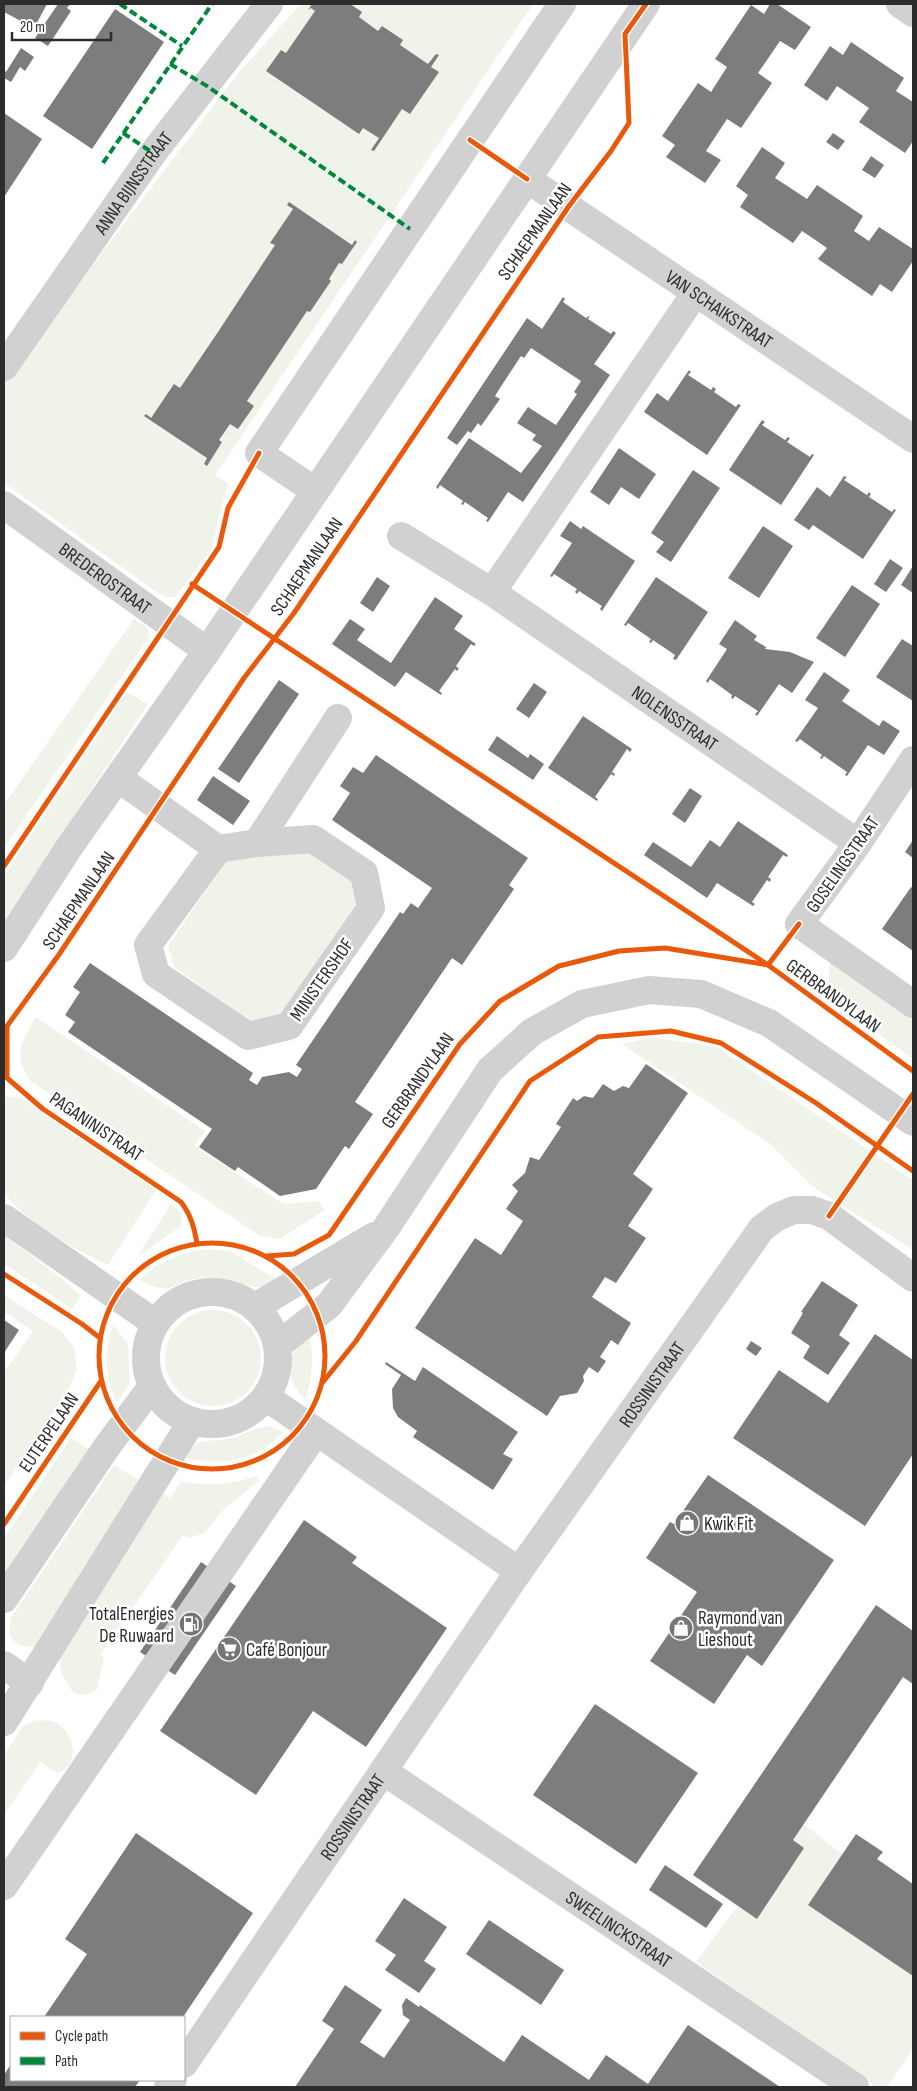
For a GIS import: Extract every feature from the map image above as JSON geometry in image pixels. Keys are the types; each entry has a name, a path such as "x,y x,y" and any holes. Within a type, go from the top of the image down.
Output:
{"street":[{"name":"ANNA BIJNSSTRAAT","path":"4,366 153,153 269,4"},
{"name":"SCHAEPMANLAAN","path":"316,491 259,453 562,4"},
{"name":"SCHAEPMANLAAN","path":"4,948 70,846 207,651 646,4"},
{"path":"900,4 913,12"},
{"name":"VAN SCHAIKSTRAAT","path":"527,179 913,439"},
{"path":"492,592 696,292"},
{"name":"BREDEROSTRAAT","path":"4,505 207,651"},
{"name":"NOLENSSTRAAT","path":"401,536 492,592 858,844"},
{"path":"257,843 338,718"},
{"name":"GOSELINGSTRAAT","path":"800,924 858,844 913,760"},
{"path":"118,778 218,848"},
{"name":"MINISTERSHOF","path":"313,839 364,873 371,908 289,1026 248,1036 156,974 148,945 218,848 313,839"},
{"name":"GERBRANDYLAAN","path":"800,924 913,1004"},
{"path":"278,1346 329,1305 386,1228 490,1070 532,1032 582,1004 648,990 701,994 769,1023 913,1122"},
{"name":"ROSSINISTRAAT","path":"185,2063 519,1571 762,1228 777,1217 794,1210 812,1210 830,1216 913,1278"},
{"path":"4,1218 155,1323"},
{"path":"255,1307 386,1228"},
{"path":"201,1292 220,1292 239,1297 255,1307 270,1324 278,1346 278,1364 274,1381 266,1397 251,1412 233,1421 212,1424 192,1421 175,1413 162,1402 152,1386 146,1371 146,1355 148,1338 155,1323 167,1308 183,1298 201,1292"},
{"path":"4,1600 106,1448 152,1386"},
{"path":"266,1397 519,1571"},
{"path":"4,1722 192,1421"},
{"path":"4,1886 316,1432"},
{"path":"4,1665 30,1683"},
{"name":"SWEELINCKSTRAAT","path":"383,1771 855,2087"}],"shaded area":[{"path":"301,4 533,4 215,475 228,483 211,550 175,597 167,597 158,593 4,483 4,381 240,71"},
{"path":"134,619 147,628 149,637 4,848 4,805"},
{"path":"127,692 148,704 4,922 4,876"},
{"path":"304,849 355,882 355,909 277,1020 251,1023 174,967 168,946 226,861"},
{"path":"830,955 913,1012 913,1059 828,997"},
{"path":"36,1017 205,1131 194,1146 284,1204 318,1201 325,1210 280,1239 260,1236 30,1081 20,1056 26,1033"},
{"path":"652,1037 717,1047 913,1180 913,1250 813,1187 770,1144 622,1044"},
{"path":"4,1097 21,1098 156,1190 108,1265 79,1250 39,1225 4,1193"},
{"path":"171,1204 181,1213 181,1226 137,1257"},
{"path":"4,1235 61,1278 81,1296 72,1309 4,1264"},
{"path":"209,1249 230,1251 276,1279 266,1288 216,1278 198,1278 165,1289 140,1280 163,1262 190,1252"},
{"path":"4,1295 62,1332 74,1348 77,1369 67,1393 4,1486 4,1373 33,1331 4,1312"},
{"path":"213,1310 231,1314 247,1324 257,1340 261,1358 257,1376 247,1392 231,1402 213,1406 195,1402 179,1392 169,1376 165,1358 169,1340 179,1324 195,1314"},
{"path":"113,1325 128,1344 130,1383 117,1402 110,1384 107,1364 108,1344"},
{"path":"309,1332 312,1366 305,1400 292,1381 289,1365 295,1349"},
{"path":"270,1426 283,1432 261,1450 249,1456 236,1460 210,1462 182,1457 201,1442 232,1438"},
{"path":"71,1438 89,1449 4,1575 4,1538"},
{"path":"114,1465 144,1483 35,1646 27,1647 20,1645 9,1634 11,1618"},
{"path":"257,1476 260,1480 222,1511 205,1533 188,1538 183,1535 100,1655 104,1657 97,1690 87,1695 75,1694 62,1675 60,1652 161,1493 170,1498 181,1481 220,1484"},
{"path":"36,1720 52,1721 60,1725 70,1739 73,1755 66,1769 58,1773 40,1762 4,1815 4,1755 23,1726"},
{"path":"800,1822 913,1907 913,1951 910,1955 913,1958 913,2049 887,2087 876,2087 696,1962"}],"building":[{"path":"4,4 47,4 32,32 30,30 32,27 4,12"},
{"path":"58,4 70,4 67,8 71,11 48,46 35,38"},
{"path":"312,4 350,4 362,12 359,17 378,31 382,26 403,40 400,45 428,64 436,54 439,55 431,67 439,72 410,114 402,109 374,151 371,150 379,138 363,128 359,134 266,71 281,50 286,53 315,11 311,8 308,10"},
{"path":"770,4 777,4 811,27 795,50 780,41 758,73 772,83 741,128 727,119 706,151 721,160 705,183 666,157 675,145 662,136 698,83 711,92 727,67 715,59 751,5 764,14"},
{"path":"115,9 164,42 92,149 43,116"},
{"path":"851,42 904,78 896,91 913,102 913,141 905,153 859,122 869,108 837,86 827,101 804,85 830,46 843,55"},
{"path":"21,48 34,57 25,71 20,67 11,82 4,78 4,70 6,72"},
{"path":"4,113 42,139 4,197"},
{"path":"833,133 845,141 838,150 826,142"},
{"path":"762,147 785,163 775,178 807,199 817,185 863,216 854,231 869,241 879,227 913,249 913,261 892,292 880,284 872,296 818,259 827,248 814,239 802,231 793,243 740,207 748,195 736,186"},
{"path":"871,156 884,165 875,178 862,170"},
{"path":"289,202 352,245 355,240 357,242 342,264 339,263 329,279 331,281 310,312 307,311 247,401 254,406 238,429 230,424 219,440 222,442 207,466 204,464 207,458 144,416 146,414 151,418 174,384 180,388 218,332 275,245 270,243 293,209 287,205"},
{"path":"563,297 565,299 563,302 586,318 590,315 588,319 611,334 613,331 616,333 594,364 610,375 523,502 508,492 488,522 486,521 488,518 465,502 463,505 461,504 463,501 440,485 438,489 436,487 469,438 521,473 542,446 532,440 536,435 517,423 528,407 556,425 577,394 574,392 581,381 531,348 524,358 521,356 500,388 495,396 500,399 481,426 478,423 471,433 468,431 457,445 447,438 527,318 542,329"},
{"path":"689,370 691,372 688,375 711,390 713,387 716,389 714,392 736,407 738,404 741,405 707,455 644,412 657,393 668,401"},
{"path":"762,420 765,422 762,425 785,440 788,437 790,438 787,442 810,457 812,454 814,455 781,505 729,470"},
{"path":"619,448 656,474 639,499 621,487 609,505 590,492"},
{"path":"693,470 720,488 671,562 656,552 664,542 651,533"},
{"path":"844,476 847,477 844,480 867,495 869,492 871,494 869,497 892,512 894,509 896,510 863,559 813,525 809,530 794,520 817,487 830,497"},
{"path":"570,521 581,529 583,526 635,561 602,611 600,609 602,606 579,591 577,594 575,592 577,589 554,574 552,577 550,576 572,543 560,536"},
{"path":"763,526 793,546 759,598 728,578"},
{"path":"890,559 903,568 886,592 874,584"},
{"path":"913,566 913,593 901,585"},
{"path":"377,577 390,586 373,612 360,603"},
{"path":"656,577 708,612 676,660 673,659 675,655 653,640 651,643 649,642 651,639 628,623 626,626 624,625"},
{"path":"852,585 880,604 845,657 816,638"},
{"path":"435,597 463,616 454,629 476,644 474,646 471,644 456,666 459,669 457,671 455,669 439,691 442,693 441,695 406,672 395,687 332,644 350,619 365,629 357,640 391,663"},
{"path":"735,620 757,636 754,640 766,647 765,649 790,652 814,662 792,693 779,684 757,716 755,714 758,711 735,696 733,699 731,698 732,695 710,679 708,683 706,681 727,649 719,644"},
{"path":"902,639 913,646 913,701 876,677"},
{"path":"824,672 850,690 842,701 879,726 883,720 900,731 884,755 868,745 847,776 845,775 847,772 824,756 822,759 820,758 822,755 800,739 797,742 795,741 818,708 805,700"},
{"path":"279,680 299,694 239,783 218,769"},
{"path":"534,683 547,692 529,718 516,709"},
{"path":"583,716 632,749 630,752 627,749 612,772 615,774 614,776 611,774 595,797 598,799 597,801 548,768"},
{"path":"497,736 528,758 530,754 544,764 533,780 488,750"},
{"path":"376,755 528,858 509,885 514,889 462,965 452,958 355,1102 373,1114 349,1149 345,1146 316,1189 280,1196 238,1167 235,1171 199,1147 212,1129 68,1032 75,1022 65,1015 80,992 73,987 90,963 253,1073 249,1080 257,1085 262,1077 289,1072 297,1077 302,1069 296,1065 400,912 403,914 411,903 418,908 432,888 332,820 350,793 340,786 353,767 363,773"},
{"path":"213,776 250,801 233,825 197,800"},
{"path":"690,788 702,796 685,823 672,814"},
{"path":"738,821 788,855 787,857 783,855 768,877 771,879 770,882 767,880 752,902 755,904 753,906 717,883 707,898 644,855 653,842 691,867 710,840 720,847"},
{"path":"913,840 913,858 905,852"},
{"path":"911,887 913,888 913,951 882,929"},
{"path":"646,1064 688,1093 633,1174 653,1189 628,1226 646,1238 616,1283 605,1277 592,1297 631,1323 618,1345 611,1340 600,1357 606,1361 598,1373 589,1367 583,1376 584,1381 577,1393 560,1396 547,1416 415,1328 475,1238 501,1255 523,1221 506,1209 518,1191 512,1185 525,1173 530,1157 539,1160 561,1127 556,1124 573,1098 577,1101 584,1096 593,1098 603,1084 614,1091 623,1086 629,1088"},
{"path":"822,1281 858,1305 839,1335 850,1343 828,1375 803,1358 810,1346 791,1333 803,1313 801,1312"},
{"path":"4,1320 19,1330 4,1353"},
{"path":"875,1334 913,1360 913,1454 865,1526 733,1438 779,1370 828,1403"},
{"path":"751,1341 762,1348 756,1356 746,1349"},
{"path":"386,1362 415,1381 423,1367 518,1432 503,1454 513,1459 493,1490 413,1437 417,1431 398,1417 393,1408 392,1389 401,1375 385,1364"},
{"path":"708,1475 834,1560 762,1666 747,1655 714,1704 650,1661 697,1592 646,1558 670,1522 674,1524"},
{"path":"304,1520 357,1557 352,1563 447,1628 366,1747 313,1711 256,1795 160,1731"},
{"path":"201,1562 236,1586 175,1675 140,1652"},
{"path":"876,1605 913,1631 913,1684 903,1677 793,1840 804,1848 757,1919 693,1875"},
{"path":"595,1704 698,1773 636,1864 533,1795"},
{"path":"136,1833 253,1913 184,2016 45,2016 87,1954 65,1939"},
{"path":"856,1834 883,1852 877,1859 913,1884 913,1976 808,1905"},
{"path":"665,1865 723,1904 706,1928 649,1890"},
{"path":"404,1898 447,1927 424,1961 436,1969 419,1993 385,1970 396,1955 375,1941"},
{"path":"489,1920 564,1970 541,2005 466,1954"},
{"path":"345,1985 382,2010 360,2042 384,2058 410,2020 403,2015 402,2005 406,1998 419,2007 420,2005 504,2062 522,2035 589,2080 606,2055 648,2084 688,2025 780,2087 295,2087 334,2029 322,2021"},
{"path":"10,2066 10,2081 139,2081 135,2087 4,2087 4,2075"}],"marked path":[{"path":"120,4 182,46"},
{"path":"103,163 212,4"},
{"path":"170,64 207,86 410,229"},
{"path":"123,133 153,153"}],"cycle path":[{"path":"7,1026 58,956 244,678 294,613 569,206 611,151 629,123 625,34 646,4"},
{"path":"470,140 527,179"},
{"path":"4,866 219,547 228,508 259,453"},
{"path":"192,584 768,965 799,924"},
{"path":"267,1256 294,1254 329,1235 460,1044 500,1001 559,966 619,951 665,948 768,965 913,1071"},
{"name":"PAGANINISTRAAT","path":"7,1026 7,1078 43,1109 181,1202 192,1221 197,1243"},
{"path":"323,1382 356,1341 530,1081 598,1037 671,1031 721,1043 816,1103 913,1171"},
{"path":"829,1216 913,1094"},
{"path":"212,1243 234,1245 255,1252 275,1262 292,1276 306,1293 316,1313 323,1334 325,1356 323,1378 316,1399 306,1419 292,1436 275,1450 255,1460 234,1467 212,1469 190,1467 169,1460 149,1450 132,1436 118,1419 108,1399 101,1378 99,1356 101,1334 108,1313 118,1293 132,1276 149,1262 169,1252 190,1245 212,1243"},
{"path":"4,1274 82,1324 100,1338"},
{"name":"EUTERPELAAN","path":"4,1524 101,1381"}],"place":[{"name":"Kwik Fit","path":"687,1523"},
{"name":"TotalEnergies De Ruwaard","path":"191,1624"},
{"name":"Raymond van Lieshout","path":"681,1628"},
{"name":"Café Bonjour","path":"229,1649"}]}
